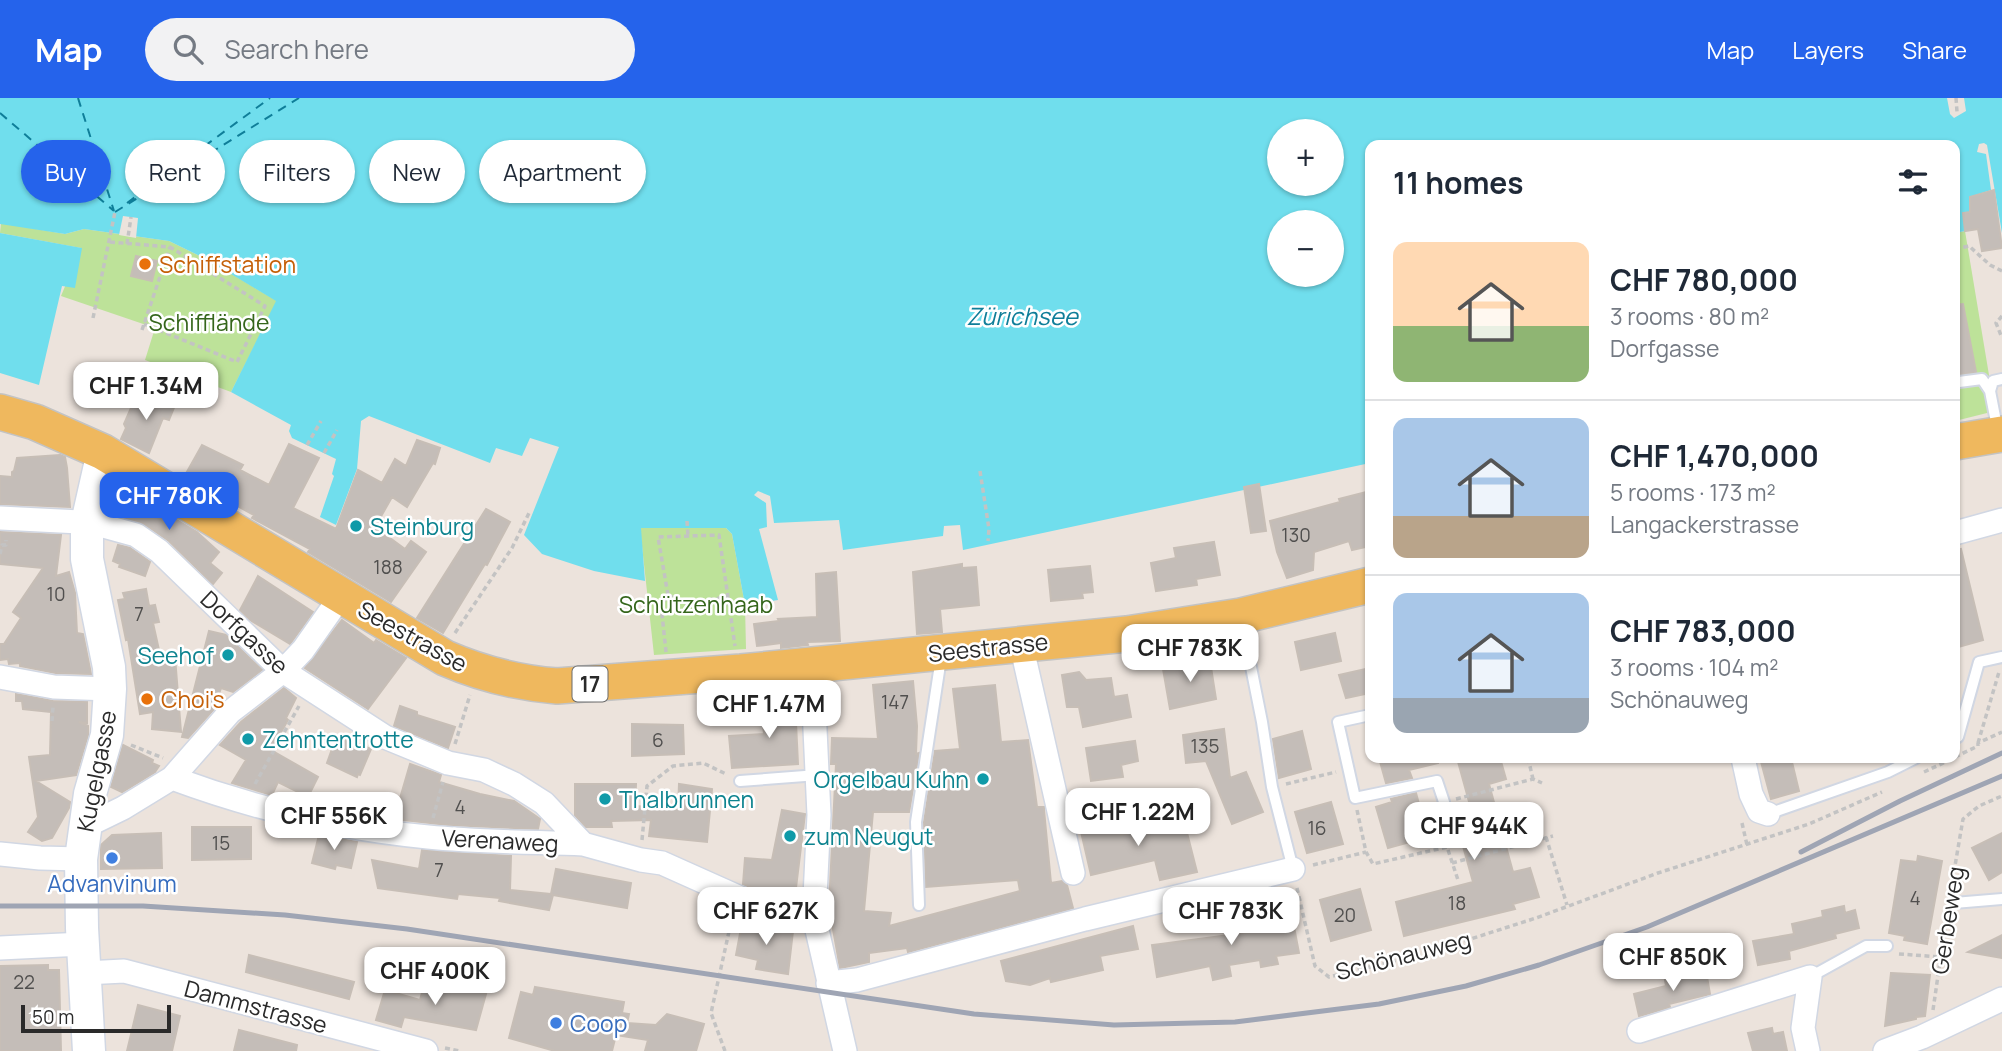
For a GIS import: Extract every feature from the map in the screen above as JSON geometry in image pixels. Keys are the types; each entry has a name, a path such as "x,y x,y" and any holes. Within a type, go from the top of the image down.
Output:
{"main road":[{"name":"Seestrasse","path":"0,412 46,426 103,452 445,658 480,673 539,685 647,680 1127,634 1241,616 1365,586"},
{"path":"1960,443 2001,442"}],"street":[{"name":"Kugelgasse","path":"89,1051 81,859 90,794 107,735 110,689 109,667 87,559 86,523 103,452"},
{"name":"Dorfgasse","path":"0,518 88,523 136,535 159,551 283,671 385,737 449,764 484,770 514,784 544,803 583,844"},
{"path":"1960,532 2002,520"},
{"path":"84,827 123,808 177,772 230,712 283,671 303,650 341,596"},
{"path":"1021,644 1073,873"},
{"path":"812,664 819,815 814,917 845,1051"},
{"path":"0,677 54,687 110,689"},
{"path":"1744,763 1751,794 1759,811 1768,814"},
{"name":"Verenaweg","path":"177,772 216,794 351,827 428,837 583,844"},
{"path":"583,844 640,860 662,863 767,909 814,917"},
{"path":"0,854 81,859"},
{"path":"828,983 857,980 1085,919 1293,869"},
{"name":"Dammstrasse","path":"0,948 84,959 426,1051"},
{"path":"1639,1031 1810,977 1803,1028 1808,1051"},
{"path":"1885,1051 1926,1040 2002,999"}],"lane":[{"path":"1960,382 1982,379 1990,391 2001,442"},
{"path":"1990,391 1993,381 2002,379"},
{"path":"1241,616 1272,787 1293,869"},
{"path":"919,905 916,822 941,669 941,652"},
{"path":"1960,730 1979,662 2002,659"},
{"path":"1365,716 1338,722 1355,798 1437,781 1444,802"},
{"path":"1768,814 1888,772 1906,763"},
{"path":"740,781 818,775"},
{"path":"1950,904 2002,899"},
{"path":"1810,977 1866,946 1887,946"}],"path":[{"path":"1956,98 1957,112"},
{"path":"93,318 115,212"},
{"path":"127,244 131,217"},
{"path":"110,242 170,247 265,306 237,362 144,324"},
{"path":"1960,248 1969,246 1990,265 2002,271"},
{"path":"142,330 170,247"},
{"path":"2002,316 1996,323 2002,338"},
{"path":"307,445 321,421"},
{"path":"324,453 337,430"},
{"path":"980,471 989,529 988,541"},
{"path":"451,640 512,548 528,513"},
{"path":"687,521 688,536"},
{"path":"666,653 661,605 668,595 658,537 719,535 737,658"},
{"path":"668,595 686,603 727,597"},
{"path":"2002,659 1978,743 2002,732"},
{"path":"245,801 310,687"},
{"path":"120,740 177,772"},
{"path":"640,860 647,786 673,766 703,763 726,774"},
{"path":"1529,763 1533,779"},
{"path":"1917,775 1943,763"},
{"path":"1272,787 1349,769"},
{"path":"1444,802 1533,779 1542,783"},
{"name":"Schönauweg","path":"1293,869 1315,966 1329,977 1427,953 1567,906 1658,873 1810,824 1893,787"},
{"name":"Gerbeweg","path":"1926,1040 1960,846 1961,823 1970,811 2002,796"},
{"path":"1429,804 1440,848"},
{"path":"1359,817 1366,852 1373,864 1447,847 1458,880"},
{"path":"1452,863 1553,836"},
{"path":"1546,837 1567,906"},
{"path":"1293,869 1366,852"},
{"path":"725,1051 711,1013 737,896"}],"green space":[{"name":"Schifflände","path":"1,223 65,234 84,229 169,241 206,259 277,301 231,392 145,360 155,328 61,296 81,248 0,233"},
{"path":"1965,231 1995,411 1960,420 1960,232"},
{"name":"Schützenhaab","path":"640,528 726,528 732,534 745,605 746,649 654,655"}],"water":[{"name":"Zürichsee","path":"0,98 1947,98 1950,114 1954,118 1966,111 1964,98 2002,98 2002,233 1987,145 1984,143 1979,144 1977,152 1986,154 1991,190 1970,197 1971,212 1963,214 1965,231 1960,232 1960,140 1365,140 1365,464 963,550 960,525 944,526 943,536 843,550 839,520 774,523 770,496 758,491 754,495 766,503 767,527 759,529 778,600 745,605 732,534 726,528 641,528 645,581 594,571 542,554 524,535 559,447 530,438 522,456 496,448 490,463 369,416 361,421 357,469 336,525 320,517 334,476 332,474 336,459 292,438 289,431 291,425 231,392 276,301 206,259 169,241 84,229 65,234 0,224"},
{"path":"0,233 82,248 75,288 62,286 39,385 0,373"}],"pier":[{"path":"123,216 138,218 136,238 119,235"}],"building":[{"path":"1994,190 2002,248 1982,251 1978,229 1965,231 1963,213 1970,212 1970,197"},
{"path":"136,256 157,261 152,281 131,276"},
{"path":"1960,304 1963,304 1976,372 1960,374"},
{"path":"147,394 175,405 169,420 163,418 149,453 121,439 134,401 143,404"},
{"path":"417,440 440,448 435,464 433,463 407,507 392,497 375,527 405,549 411,541 426,552 391,602 308,552 310,549 252,518 254,515 184,477 202,445 243,465 240,470 269,485 289,444 319,458 293,508 336,529 358,470 382,483 395,459 406,466"},
{"path":"60,455 65,457 70,507 0,504 0,476 12,477 17,458"},
{"path":"1259,484 1266,531 1251,533 1244,487"},
{"path":"113,492 148,503 197,532 219,552 210,563 222,573 213,584 169,541 144,524 108,513"},
{"path":"1365,492 1365,547 1352,550 1349,541 1314,552 1313,570 1287,578 1277,552 1270,521 1340,502 1339,499"},
{"path":"486,509 510,522 487,565 485,564 443,633 417,618"},
{"path":"0,532 61,535 56,576 69,572 75,593 77,633 83,634 91,674 56,673 20,666 20,663 9,664 8,659 0,660 0,644 4,644 21,618 13,612 43,568 0,564"},
{"path":"1214,542 1220,575 1196,579 1197,585 1156,591 1151,563 1176,558 1174,548"},
{"path":"118,545 130,548 150,562 145,576 119,567 120,564 113,561"},
{"path":"1960,549 1983,640 1960,647"},
{"path":"962,564 962,568 976,567 979,605 940,609 942,632 917,634 913,572"},
{"path":"1090,566 1093,592 1082,593 1083,598 1051,601 1048,570"},
{"path":"836,572 840,641 807,642 808,645 781,648 781,643 757,646 754,624 779,621 778,619 817,617 816,574"},
{"path":"258,576 313,612 290,644 250,620 240,610"},
{"path":"146,589 149,606 155,605 159,622 153,623 161,659 175,657 181,732 152,729 153,712 140,714 128,639 126,640 118,600 125,599 123,593"},
{"path":"342,620 374,643 376,640 406,658 368,709 305,668"},
{"name":"Seehof","path":"209,631 226,635 262,670 233,692 221,688 214,709 188,738 182,737"},
{"path":"1335,633 1341,661 1301,670 1295,642"},
{"path":"1210,661 1216,699 1170,709 1163,669"},
{"path":"1365,669 1365,694 1346,698 1339,675"},
{"path":"1079,672 1086,680 1111,678 1114,697 1127,695 1131,717 1083,727 1079,707 1067,707 1062,675"},
{"path":"913,681 917,726 916,754 919,753 909,812 873,812 864,911 891,913 889,926 1020,891 1018,880 926,887 924,822 935,751 960,749 953,689 995,685 1001,742 1028,740 1037,807 1044,807 1051,883 1062,881 1067,885 1073,908 908,952 907,948 869,953 869,962 840,968 829,907 836,764 831,764 832,738 878,739 873,685"},
{"name":"Zehntentrotte","path":"284,688 296,698 286,718 288,720 271,750 318,777 308,797 278,782 272,795 232,783 246,760 220,745 241,722"},
{"path":"16,694 53,701 87,702 87,723 79,722 88,726 88,735 76,775 36,781 70,802 52,838 42,841 28,832 38,817 29,757 50,755 51,712 23,709 22,701 16,701"},
{"path":"795,702 798,764 732,768 729,736 764,734 761,705"},
{"path":"400,706 417,712 417,715 455,727 448,748 394,726"},
{"path":"632,724 683,725 684,754 632,756"},
{"path":"1224,729 1230,778 1246,772 1263,812 1232,824 1206,761 1186,763 1183,735"},
{"path":"1302,731 1311,769 1279,778 1273,739"},
{"path":"337,735 371,749 357,777 327,763"},
{"path":"1135,741 1138,761 1121,765 1123,777 1091,781 1086,748"},
{"path":"123,745 153,760 152,763 159,766 155,772 122,792 111,787"},
{"path":"1380,763 1438,763 1409,770 1412,778 1386,783"},
{"path":"1458,763 1501,763 1506,779 1489,784 1513,872 1530,868 1539,897 1513,904 1515,909 1404,936 1396,902 1473,882 1454,814 1471,809"},
{"path":"1761,763 1792,763 1799,791 1771,799"},
{"path":"410,764 441,775 439,782 514,801 540,819 538,829 448,825 394,819"},
{"path":"575,784 636,784 635,806 678,809 679,784 712,789 707,842 649,836 651,820 611,821 612,827 586,827 575,815"},
{"path":"1416,793 1428,837 1388,848 1376,807 1392,802 1391,799"},
{"path":"1331,802 1343,844 1307,853 1295,812"},
{"name":"zum Neugut","path":"782,810 805,814 795,896 766,894 743,884 745,858 772,860"},
{"path":"1116,815 1121,835 1184,821 1197,872 1160,880 1155,860 1091,875 1079,823"},
{"path":"192,827 251,827 251,859 192,860"},
{"path":"161,833 162,868 101,869 101,845 112,835"},
{"path":"2002,833 2002,872 1989,880 1972,848"},
{"path":"319,835 357,842 351,868 336,865 335,869 312,863"},
{"path":"422,850 511,856 510,890 551,894 556,869 631,883 627,908 553,895 549,910 499,901 500,898 458,894 457,899 378,888 372,860 419,869"},
{"path":"1918,856 1942,861 1927,944 1904,940 1905,936 1889,933 1901,860 1917,862"},
{"path":"1360,889 1371,930 1331,941 1320,900"},
{"path":"1290,906 1299,953 1276,956 1278,964 1261,967 1260,960 1229,965 1231,976 1213,980 1210,966 1157,977 1152,945 1260,931 1257,912"},
{"path":"1844,906 1845,913 1855,910 1859,928 1835,934 1836,938 1789,951 1790,959 1758,965 1753,941 1794,934 1792,924 1823,917 1822,911"},
{"path":"742,923 793,931 788,974 756,969 758,960 736,955"},
{"path":"1133,926 1138,949 1100,956 1103,970 1051,982 1050,978 1030,985 1006,981 1001,961"},
{"path":"2002,935 2002,958 1968,952"},
{"path":"249,955 354,982 349,999 246,972"},
{"path":"48,965 48,970 59,970 61,1051 0,1051 0,966"},
{"path":"1706,971 1710,994 1669,1004 1670,1007 1639,1016 1634,994 1666,986 1665,980"},
{"path":"1891,973 1930,975 1925,1016 1885,1026"},
{"path":"438,982 486,994 476,1030 404,1017 401,1027 376,1020 385,990 420,1000 423,989 435,992"},
{"path":"535,987 624,1002 622,1013 629,1014 627,1023 656,1025 667,1014 704,1024 696,1051 645,1051 648,1040 616,1035 612,1051 555,1051 509,1038 521,992 533,995"},
{"path":"138,1005 180,1016 172,1051 127,1051"},
{"path":"1772,1028 1773,1034 1783,1032 1787,1051 1753,1051 1748,1033"},
{"path":"239,1030 297,1045 296,1051 234,1051"}],"ferry route":[{"path":"78,98 114,211"},
{"path":"213,140 270,98"},
{"path":"115,212 299,98"},
{"path":"0,113 114,211"}],"railway":[{"path":"1801,852 2002,753"},
{"path":"0,906 143,906 285,915 407,929 974,1014 1114,1025 1235,1022 1379,1004 1466,986 1539,965 1647,927 2002,776"}],"place":[{"name":"Schiffstation","path":"145,264"},
{"name":"Steinburg","path":"356,526"},
{"name":"Seehof","path":"228,655"},
{"name":"Choi's","path":"147,699"},
{"name":"Zehntentrotte","path":"248,739"},
{"name":"Orgelbau Kuhn","path":"983,779"},
{"name":"Thalbrunnen","path":"605,799"},
{"name":"zum Neugut","path":"790,836"},
{"name":"Advanvinum","path":"112,858"},
{"name":"Coop","path":"556,1023"}]}
